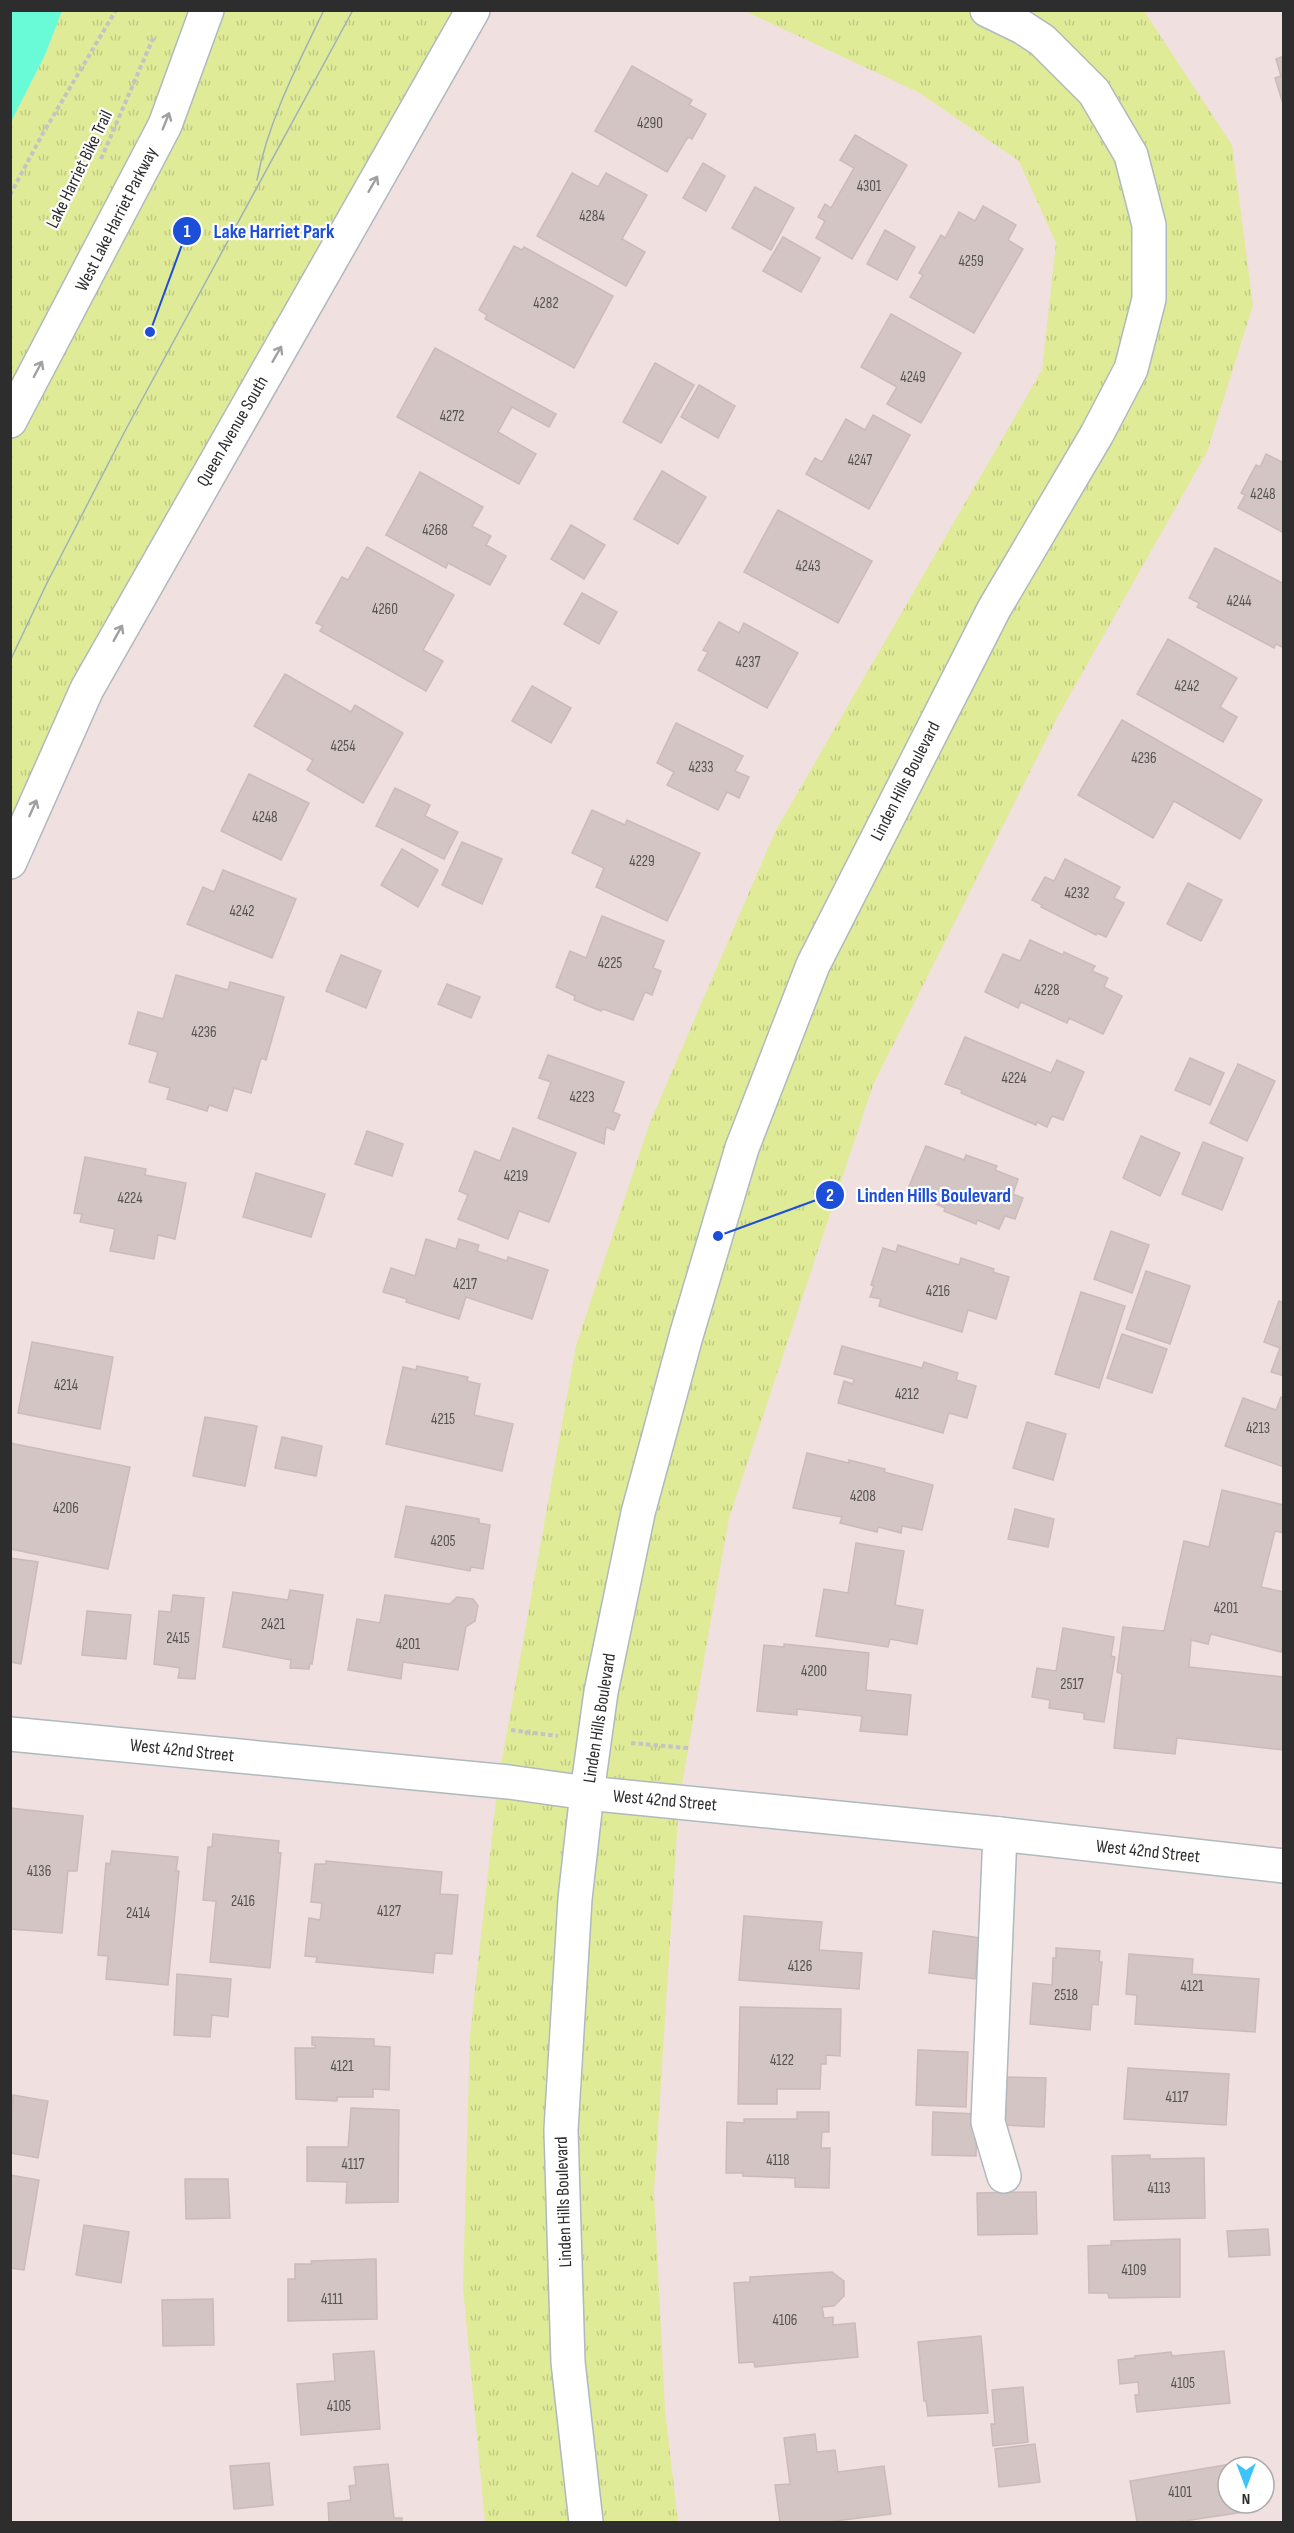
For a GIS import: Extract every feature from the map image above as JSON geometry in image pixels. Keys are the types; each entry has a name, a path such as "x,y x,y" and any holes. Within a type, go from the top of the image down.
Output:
{"street":[{"name":"West Lake Harriet Parkway","path":"10,421 165,125 207,10"},
{"name":"Queen Avenue South","path":"10,862 87,689 473,10"},
{"name":"Linden Hills Boulevard","path":"586,2523 568,2362 561,2130 575,1899 587,1793 602,1692 638,1513 686,1336 742,1148 813,965 994,609 1098,434 1131,369 1149,298 1149,225 1131,155 1094,92 1042,40 1026,19 987,10"},
{"name":"West 42nd Street","path":"10,1734 509,1782 587,1793 1000,1834 1284,1866"},
{"path":"1000,1834 988,2122 1004,2176"}],"path":[{"path":"10,195 42,135 116,10"},
{"name":"Lake Harriet Bike Trail","path":"100,161 156,32"}],"green space":[{"path":"62,11 473,11 11,862 11,122 45,55"},
{"path":"745,11 1144,11 1232,145 1253,305 1207,452 1058,716 873,1085 729,1518 679,1801 654,2192 665,2410 678,2522 485,2522 463,2287 470,2036 498,1782 576,1346 649,1125 776,830 1042,370 1056,243 1019,161 918,92"}],"shaded area":[{"path":"11,10 62,11 45,55 11,122"}],"building":[{"path":"1284,56 1284,107 1275,78 1281,76 1276,59"},
{"path":"632,66 692,100 689,105 706,114 692,139 688,137 667,172 595,131"},
{"path":"855,135 907,165 852,259 816,238 825,221 818,217 825,204 831,208 854,168 840,160"},
{"path":"703,163 725,176 706,211 683,198"},
{"path":"572,173 598,187 606,173 647,195 622,239 645,252 626,286 537,236"},
{"path":"755,187 794,208 771,250 732,228"},
{"path":"983,206 1016,225 1008,240 1023,249 974,333 910,297 923,275 919,273 941,235 945,238 959,212 975,221"},
{"path":"885,230 915,247 897,280 867,264"},
{"path":"783,237 820,258 801,292 763,271"},
{"path":"514,246 522,250 524,247 613,296 574,368 485,319 487,315 479,310"},
{"path":"891,314 961,353 921,423 887,404 897,387 861,367"},
{"path":"435,348 556,414 549,427 512,407 498,432 536,454 519,484 397,417"},
{"path":"655,363 694,385 661,443 623,422"},
{"path":"699,385 735,406 718,438 681,417"},
{"path":"873,415 910,435 869,509 806,474 815,458 822,462 846,419 865,430"},
{"path":"1266,454 1284,463 1284,533 1238,508 1245,495 1241,493 1256,465 1260,467"},
{"path":"662,471 706,497 678,544 634,519"},
{"path":"420,472 483,507 472,526 491,536 486,545 506,556 490,585 448,563 446,568 386,535"},
{"path":"778,510 872,561 838,623 744,572"},
{"path":"571,525 605,545 584,579 551,559"},
{"path":"367,547 454,595 423,650 443,661 426,691 320,631 323,626 316,623 342,577 348,580"},
{"path":"1215,548 1284,584 1284,648 1276,644 1274,648 1197,607 1199,603 1189,598"},
{"path":"582,593 617,612 599,644 564,624"},
{"path":"719,622 739,633 744,623 798,653 767,708 698,670 708,652 703,650"},
{"path":"1168,639 1237,678 1220,707 1237,717 1223,742 1137,694"},
{"path":"285,674 351,712 355,705 403,733 363,803 307,770 313,760 254,726"},
{"path":"532,686 571,708 551,743 512,721"},
{"path":"1122,720 1262,800 1240,839 1174,801 1153,838 1078,795"},
{"path":"676,723 743,756 735,771 749,777 739,798 727,792 718,810 667,785 674,772 657,763"},
{"path":"249,774 309,803 281,860 221,831"},
{"path":"395,788 430,805 425,816 458,832 444,859 376,826"},
{"path":"592,810 625,825 627,820 700,853 667,921 596,887 604,868 572,853"},
{"path":"462,842 502,859 482,904 442,885"},
{"path":"402,849 438,870 418,907 381,885"},
{"path":"1065,859 1120,887 1114,898 1124,903 1106,937 1097,933 1096,935 1041,907 1042,905 1032,900 1045,877 1054,881"},
{"path":"223,870 296,899 272,958 187,924 203,887 214,892"},
{"path":"1188,883 1222,900 1201,941 1167,924"},
{"path":"602,916 664,941 653,968 661,971 652,995 645,992 633,1020 574,1000 575,996 556,987 570,951 586,958"},
{"path":"1030,940 1095,966 1092,971 1108,978 1104,987 1122,996 1103,1034 1069,1018 1067,1023 1021,1002 1018,1008 985,992 1003,954 1020,961"},
{"path":"341,955 381,971 366,1008 326,991"},
{"path":"176,975 228,990 230,982 284,997 266,1060 261,1058 251,1093 234,1088 227,1111 209,1105 207,1111 167,1099 170,1088 149,1082 158,1052 129,1044 138,1012 163,1019"},
{"path":"447,984 480,997 471,1018 438,1004"},
{"path":"965,1037 1051,1073 1057,1060 1084,1072 1063,1120 1052,1116 1047,1127 1037,1122 1036,1125 945,1084"},
{"path":"548,1055 624,1082 613,1112 620,1115 614,1130 606,1127 604,1144 538,1118 551,1082 539,1078"},
{"path":"1190,1058 1224,1073 1210,1105 1175,1090"},
{"path":"1238,1064 1275,1081 1247,1141 1210,1123"},
{"path":"513,1128 576,1153 549,1222 519,1211 508,1239 458,1219 468,1195 459,1191 475,1151 500,1161"},
{"path":"367,1131 403,1144 392,1176 355,1164"},
{"path":"1141,1136 1180,1153 1160,1196 1123,1178"},
{"path":"1203,1142 1243,1158 1222,1210 1182,1194"},
{"path":"926,1146 964,1160 966,1155 997,1166 995,1170 1018,1179 1013,1194 1023,1198 1015,1219 1005,1216 999,1229 977,1220 976,1224 944,1211 945,1208 907,1191"},
{"path":"85,1157 146,1169 145,1175 186,1183 175,1239 158,1235 154,1259 110,1251 115,1229 80,1222 82,1214 74,1213"},
{"path":"256,1173 325,1194 311,1237 243,1217"},
{"path":"1111,1231 1149,1245 1132,1293 1094,1279"},
{"path":"426,1239 456,1249 459,1239 479,1245 477,1251 507,1261 508,1257 548,1270 532,1319 466,1297 459,1319 383,1292 391,1268 415,1276"},
{"path":"898,1245 959,1265 961,1258 994,1269 993,1272 1009,1277 996,1319 968,1310 962,1332 879,1306 881,1299 870,1297 874,1286 871,1285 883,1248 896,1252"},
{"path":"1146,1271 1190,1286 1170,1344 1126,1329"},
{"path":"1081,1292 1125,1306 1099,1388 1055,1374"},
{"path":"1279,1301 1284,1303 1284,1376 1271,1372 1280,1348 1264,1342"},
{"path":"1122,1334 1167,1349 1152,1393 1107,1378"},
{"path":"32,1342 113,1357 100,1429 18,1413"},
{"path":"842,1346 922,1368 924,1362 958,1373 956,1380 976,1386 967,1418 949,1413 943,1433 838,1403 844,1381 853,1384 854,1379 834,1374"},
{"path":"417,1366 468,1377 467,1381 480,1384 474,1415 513,1424 502,1471 386,1444 403,1367 416,1370"},
{"path":"1281,1397 1284,1398 1284,1467 1225,1446 1243,1398 1276,1410"},
{"path":"205,1417 257,1426 245,1486 193,1476"},
{"path":"1027,1422 1066,1434 1053,1480 1013,1468"},
{"path":"282,1437 322,1446 316,1476 275,1468"},
{"path":"10,1443 130,1467 108,1569 10,1549"},
{"path":"807,1453 885,1469 884,1472 933,1485 922,1530 902,1526 901,1533 878,1527 877,1532 840,1523 842,1517 793,1508"},
{"path":"1222,1490 1284,1505 1284,1533 1275,1531 1261,1587 1284,1592 1284,1642 1281,1652 1211,1634 1208,1644 1191,1640 1189,1667 1284,1677 1284,1750 1177,1738 1175,1754 1114,1748 1122,1674 1117,1672 1123,1627 1164,1631 1184,1541 1209,1547"},
{"path":"406,1506 479,1519 479,1523 490,1525 483,1569 471,1567 470,1571 395,1557"},
{"path":"1015,1509 1054,1519 1048,1547 1008,1539"},
{"path":"856,1543 904,1551 895,1605 923,1610 917,1644 890,1639 888,1647 816,1636 824,1589 848,1593"},
{"path":"10,1558 38,1562 21,1664 10,1662"},
{"path":"290,1590 323,1595 312,1664 310,1663 309,1669 290,1668 291,1660 223,1647 233,1592 288,1600"},
{"path":"173,1595 204,1598 195,1679 178,1678 180,1668 154,1664 159,1611 171,1612"},
{"path":"385,1595 450,1604 457,1597 473,1599 478,1606 475,1621 466,1627 458,1670 403,1662 401,1679 348,1670 357,1619 380,1623"},
{"path":"87,1611 131,1615 126,1659 82,1655"},
{"path":"1063,1628 1114,1637 1111,1656 1115,1657 1104,1722 1084,1719 1084,1713 1049,1708 1050,1700 1032,1697 1037,1668 1056,1671"},
{"path":"784,1644 869,1653 866,1690 911,1695 907,1735 860,1731 862,1716 797,1709 797,1715 757,1711 764,1645 784,1647"},
{"path":"10,1808 83,1816 77,1871 68,1871 62,1933 10,1929"},
{"path":"213,1834 279,1841 278,1853 281,1853 270,1968 210,1962 216,1901 203,1900 208,1847 212,1847"},
{"path":"112,1851 178,1857 176,1871 179,1871 168,1985 106,1979 108,1956 98,1955 106,1863 110,1864"},
{"path":"326,1861 442,1872 440,1894 458,1895 452,1954 435,1953 433,1973 316,1962 317,1957 305,1956 309,1918 320,1920 322,1903 311,1902 315,1864 326,1864"},
{"path":"744,1916 822,1922 819,1950 862,1953 859,1989 739,1980"},
{"path":"933,1931 980,1938 975,1979 929,1973"},
{"path":"1056,1948 1100,1951 1099,1962 1102,1962 1098,2005 1092,2004 1090,2030 1030,2024 1033,1983 1052,1985 1053,1958 1056,1958"},
{"path":"1129,1954 1193,1959 1192,1974 1259,1979 1255,2032 1135,2024 1137,1995 1126,1994"},
{"path":"177,1974 231,1979 228,2017 212,2015 210,2037 174,2035"},
{"path":"740,2007 841,2009 840,2056 826,2055 826,2064 821,2064 820,2089 777,2089 777,2104 738,2104"},
{"path":"312,2037 374,2039 374,2046 390,2047 389,2090 373,2089 373,2097 337,2097 337,2101 296,2099 295,2048 315,2048 315,2045 312,2045"},
{"path":"918,2050 968,2052 966,2107 916,2105"},
{"path":"1128,2068 1229,2074 1226,2125 1124,2119"},
{"path":"1002,2077 1046,2078 1044,2127 1000,2125"},
{"path":"13,2095 48,2101 38,2158 10,2153"},
{"path":"351,2108 399,2110 398,2202 346,2203 347,2182 307,2181 307,2147 348,2147"},
{"path":"797,2112 829,2112 829,2132 822,2132 821,2148 830,2148 829,2188 795,2187 795,2178 726,2173 727,2122 744,2123 744,2119 797,2119"},
{"path":"933,2112 977,2114 976,2156 932,2155"},
{"path":"1150,2155 1150,2159 1204,2158 1205,2218 1114,2220 1112,2156"},
{"path":"10,2175 39,2180 24,2270 10,2268"},
{"path":"185,2179 228,2179 230,2218 186,2219"},
{"path":"1036,2192 1037,2234 978,2235 977,2193"},
{"path":"84,2225 129,2232 121,2283 76,2275"},
{"path":"1268,2229 1270,2255 1229,2257 1227,2231"},
{"path":"1180,2239 1180,2297 1109,2298 1108,2293 1089,2293 1088,2246 1111,2245 1111,2241"},
{"path":"376,2259 377,2319 288,2321 288,2279 295,2279 295,2264 312,2264 311,2261"},
{"path":"832,2272 844,2281 844,2296 834,2306 822,2307 824,2318 833,2317 833,2325 855,2323 858,2357 755,2367 754,2362 739,2363 734,2283 750,2282 750,2277"},
{"path":"213,2299 214,2345 163,2346 162,2300"},
{"path":"981,2336 988,2413 928,2416 926,2401 924,2401 918,2342"},
{"path":"374,2351 380,2429 301,2435 297,2384 335,2381 333,2354"},
{"path":"1224,2351 1230,2403 1137,2412 1135,2395 1139,2395 1138,2382 1120,2384 1118,2360 1171,2352 1172,2356"},
{"path":"1023,2387 1028,2442 993,2446 991,2424 995,2424 992,2390"},
{"path":"815,2434 817,2452 835,2450 838,2472 884,2466 891,2514 827,2522 780,2522 775,2485 790,2484 784,2438"},
{"path":"1035,2444 1040,2482 999,2487 995,2449"},
{"path":"269,2463 273,2505 234,2509 230,2466"},
{"path":"388,2464 394,2518 402,2518 402,2522 329,2522 328,2503 351,2500 349,2486 356,2485 354,2467"},
{"path":"1216,2467 1216,2515 1224,2515 1178,2522 1137,2522 1130,2481"}],"tram line":[{"path":"257,180 276,115 324,10"},
{"path":"10,661 125,431 353,10"}],"place":[{"name":"Lake Harriet Park","path":"150,332"},
{"name":"Linden Hills Boulevard","path":"718,1236"}]}
